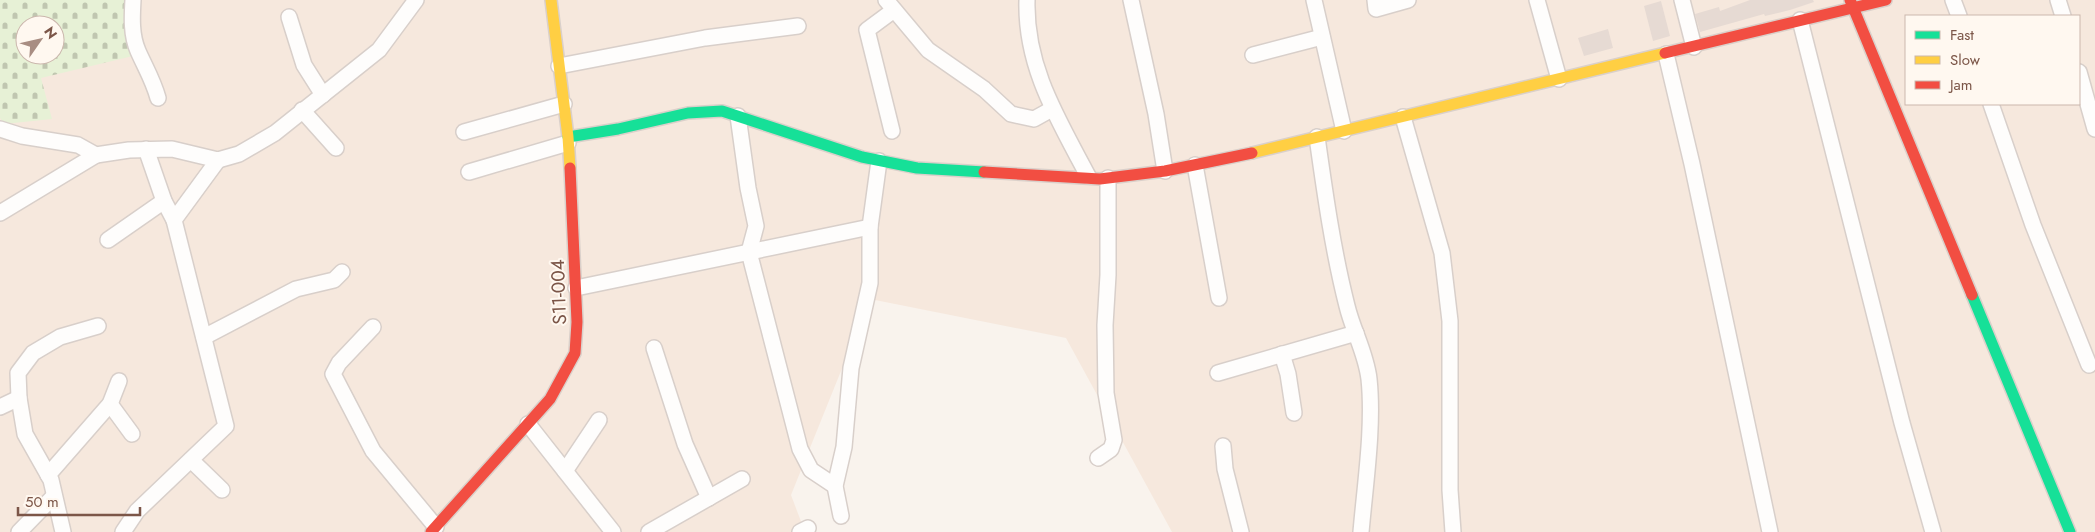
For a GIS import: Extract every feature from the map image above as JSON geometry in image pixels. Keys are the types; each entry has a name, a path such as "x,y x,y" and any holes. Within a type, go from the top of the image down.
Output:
{"street":[{"path":"133,0 131,23 137,49 152,76 158,98"},
{"path":"0,213 96,155 146,149 172,149 218,160 239,154 275,133 379,50 416,0"},
{"name":"S11-004","path":"433,529 550,399 575,353 577,322 576,288 568,140 552,0"},
{"path":"1027,0 1026,26 1030,50 1052,108 1088,176"},
{"path":"1131,0 1156,114 1165,171"},
{"path":"1314,0 1344,131"},
{"path":"1375,0 1376,8 1408,0"},
{"path":"1537,0 1559,80"},
{"path":"1682,0 1694,47"},
{"path":"469,172 568,140 688,113 722,111 862,157 917,168 1108,178 1165,171 1344,131 1694,47 1800,20 1851,4 1886,0"},
{"path":"1954,0 1959,15"},
{"path":"2058,0 2063,15"},
{"path":"1851,4 2070,532"},
{"path":"892,130 867,30 890,5 928,50 984,89 1011,114 1034,119 1052,108"},
{"path":"289,17 304,65 322,94"},
{"path":"1800,20 1900,414 1933,532"},
{"path":"559,66 706,38 798,26"},
{"path":"1253,55 1322,37"},
{"path":"1666,54 1692,164 1770,532"},
{"path":"2080,76 2095,129"},
{"path":"464,132 564,104"},
{"path":"1990,105 2033,225 2089,365"},
{"path":"302,110 336,148"},
{"path":"738,116 748,188 756,226 749,252 800,449 811,470 836,486"},
{"path":"1403,117 1442,253 1450,321 1450,490 1453,532"},
{"path":"0,129 22,136 78,145 96,155"},
{"path":"1317,137 1336,257 1348,309 1364,354 1369,380 1370,405 1361,532"},
{"path":"124,532 137,511 226,426 174,220 164,201 146,149"},
{"path":"174,220 218,160"},
{"path":"842,516 836,486 844,447 851,368 870,283 870,227 878,160"},
{"path":"1195,165 1218,298"},
{"path":"1098,458 1111,449 1114,440 1106,393 1105,325 1108,275 1108,178"},
{"path":"108,240 164,201"},
{"path":"576,288 870,227"},
{"path":"204,337 296,289 334,280 342,272"},
{"path":"63,532 48,475 25,434 18,398 18,373 33,353 60,337 98,326"},
{"path":"373,327 339,362 333,374 374,450 433,529"},
{"path":"1218,373 1356,332"},
{"path":"654,348 685,444 709,498"},
{"path":"1282,354 1288,374 1294,413"},
{"path":"48,475 110,404 119,381"},
{"path":"0,407 18,398"},
{"path":"110,404 132,434"},
{"path":"565,471 598,420"},
{"path":"528,424 613,532"},
{"path":"1223,446 1225,469 1241,532"},
{"path":"191,460 222,490"},
{"path":"649,532 742,479"},
{"path":"19,532 54,496"}],"shaded area":[{"path":"0,0 2095,0 2095,532 1172,532 1066,338 870,299 791,495 805,532 0,532"}],"green space":[{"path":"0,0 126,0 127,45 133,56 41,78 52,119 4,124 0,118"}],"building":[{"path":"1750,0 1813,0 1814,2 1790,10 1765,16 1764,14 1700,32 1695,14 1719,7 1720,11"},
{"path":"1661,1 1670,36 1653,41 1644,6"},
{"path":"1608,29 1613,48 1584,56 1578,38"}],"traffic: fast":[{"path":"568,137 618,129 688,113 722,111 862,157 917,168 984,172"},
{"path":"1972,295 2070,532"}],"traffic: slow":[{"path":"551,0 570,168"},
{"path":"1252,153 1665,53"}],"traffic: jam":[{"path":"1850,0 1972,295"},
{"path":"1665,53 1886,0"},
{"path":"984,172 1100,179 1165,171 1252,153"},
{"path":"431,532 550,399 575,353 577,322 570,168"}]}
